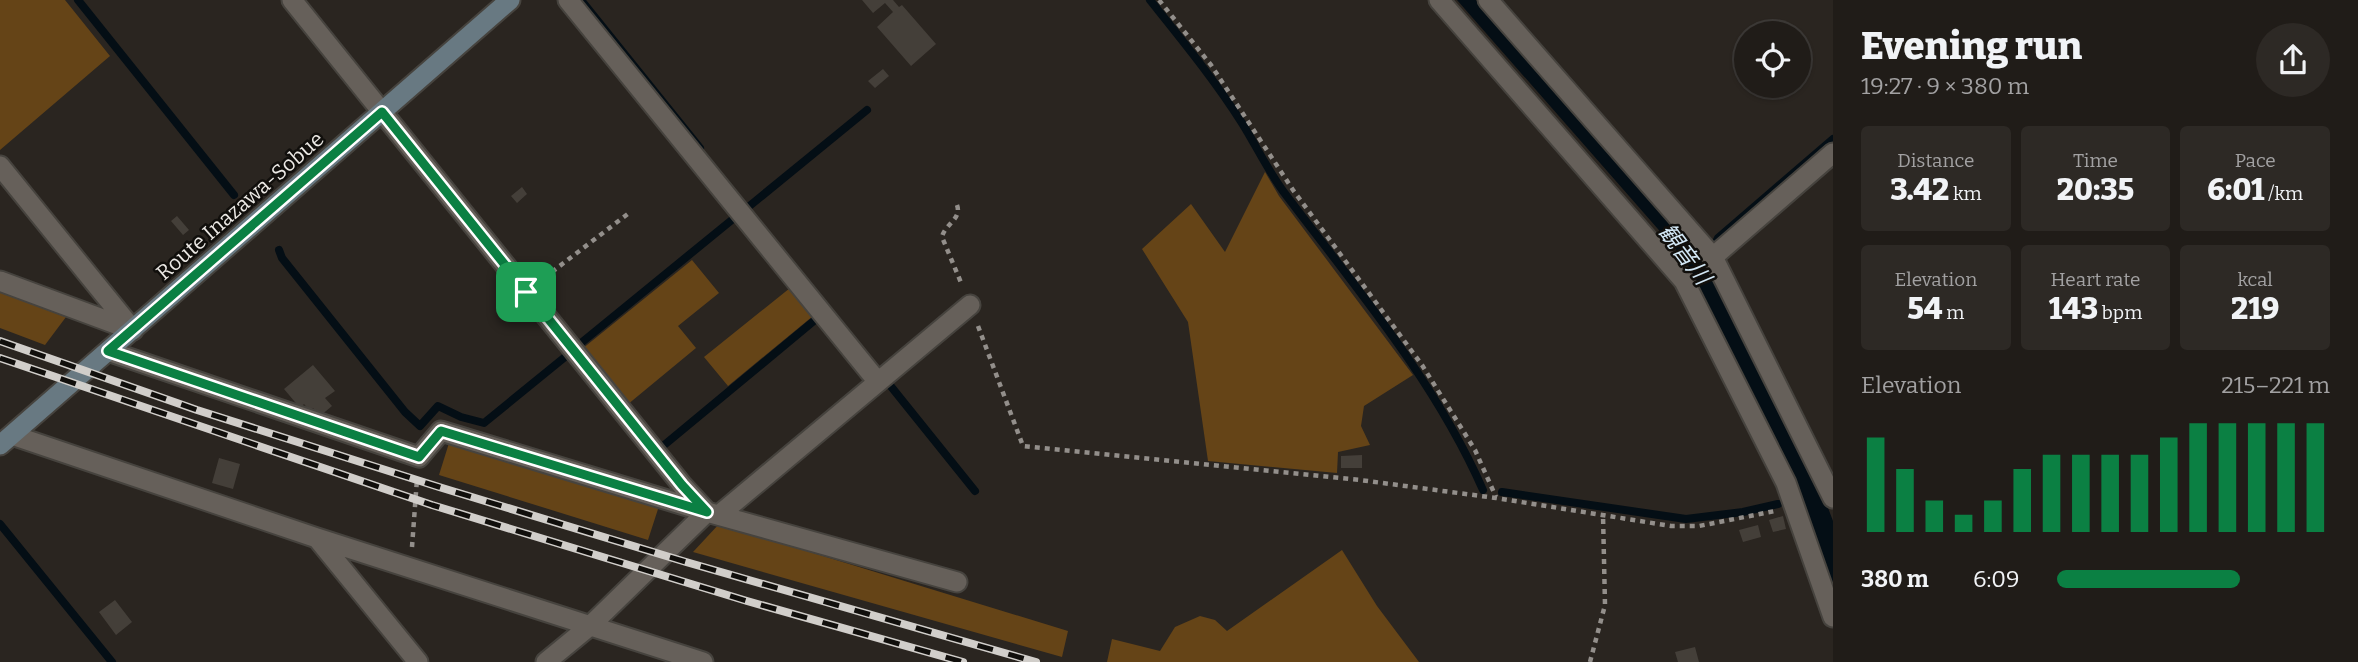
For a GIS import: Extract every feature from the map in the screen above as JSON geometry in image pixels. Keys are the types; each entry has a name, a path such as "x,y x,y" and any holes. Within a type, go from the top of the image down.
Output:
{"main road":[{"name":"Route Inazawa-Sobue","path":"6,440 510,0"}],"street":[{"path":"292,0 682,485 713,513"},
{"path":"568,0 878,382"},
{"path":"1439,0 1684,281 1786,483 1833,617"},
{"path":"1488,0 1713,257 1833,498"},
{"path":"1713,257 1833,153"},
{"path":"0,166 133,330"},
{"path":"0,281 133,330"},
{"path":"547,662 713,513 970,305"},
{"path":"108,351 419,457 441,431 713,513 957,582"},
{"path":"6,440 703,662"},
{"path":"317,538 418,662"}],"path":[{"path":"1159,0 1212,65 1293,190 1422,365 1475,450 1496,498"},
{"path":"957,205 959,211 956,218 944,229 942,237 1023,446 1360,480 1671,526 1699,526 1795,508"},
{"path":"526,292 629,213"},
{"path":"410,568 419,457"},
{"path":"1590,662 1605,605 1603,515"}],"shaded area":[{"path":"0,0 65,0 110,56 0,150"},
{"path":"1265,172 1279,196 1413,375 1364,406 1361,426 1370,445 1338,452 1337,473 1208,461 1188,322 1142,249 1191,204 1225,252"},
{"path":"692,260 719,293 678,326 696,348 627,405 582,349"},
{"path":"790,288 813,316 728,386 704,357"},
{"path":"0,292 66,317 45,345 0,328"},
{"path":"449,443 659,506 648,540 439,475"},
{"path":"719,524 1068,631 1062,657 693,552"},
{"path":"1342,550 1377,606 1419,662 1107,662 1112,639 1160,651 1175,627 1200,616 1215,620 1227,631"}],"water":[{"name":"観音川","path":"1457,0 1476,0 1708,268 1822,492 1833,521 1833,584 1795,478 1686,261"}],"building":[{"path":"862,0 893,0 899,7 902,5 936,44 911,66 877,27 893,12 885,3 873,13"},
{"path":"883,69 889,76 875,88 868,81"},
{"path":"522,187 527,194 517,203 511,196"},
{"path":"177,216 189,230 183,235 171,221"},
{"path":"313,365 335,391 325,398 332,406 320,416 313,408 310,411 304,404 300,408 284,389"},
{"path":"1362,455 1362,468 1341,468 1341,456"},
{"path":"219,458 240,464 233,489 212,483"},
{"path":"1783,516 1786,529 1773,532 1769,520"},
{"path":"1758,525 1761,537 1743,542 1739,530"},
{"path":"115,600 132,622 116,635 99,612"},
{"path":"1695,647 1699,662 1678,662 1675,652"}],"waterway":[{"path":"78,0 234,195"},
{"path":"581,0 700,148"},
{"path":"1150,0 1220,91 1280,187 1393,337 1442,411 1483,490"},
{"path":"747,208 867,110"},
{"path":"1715,244 1718,238 1833,139"},
{"path":"581,343 733,219"},
{"path":"279,250 282,258 405,412 420,426 438,406 461,417 484,423 565,357"},
{"path":"663,446 815,320"},
{"path":"889,384 975,491"},
{"path":"1502,492 1686,519 1743,512 1778,504"},
{"path":"0,524 112,662"}],"railway":[{"path":"0,341 197,410 439,487 686,562 1036,662"},
{"path":"0,358 432,505 747,601 963,662"}],"route":[{"path":"382,112 526,292 682,485 707,512 441,431 419,457 108,351 382,112"}]}
